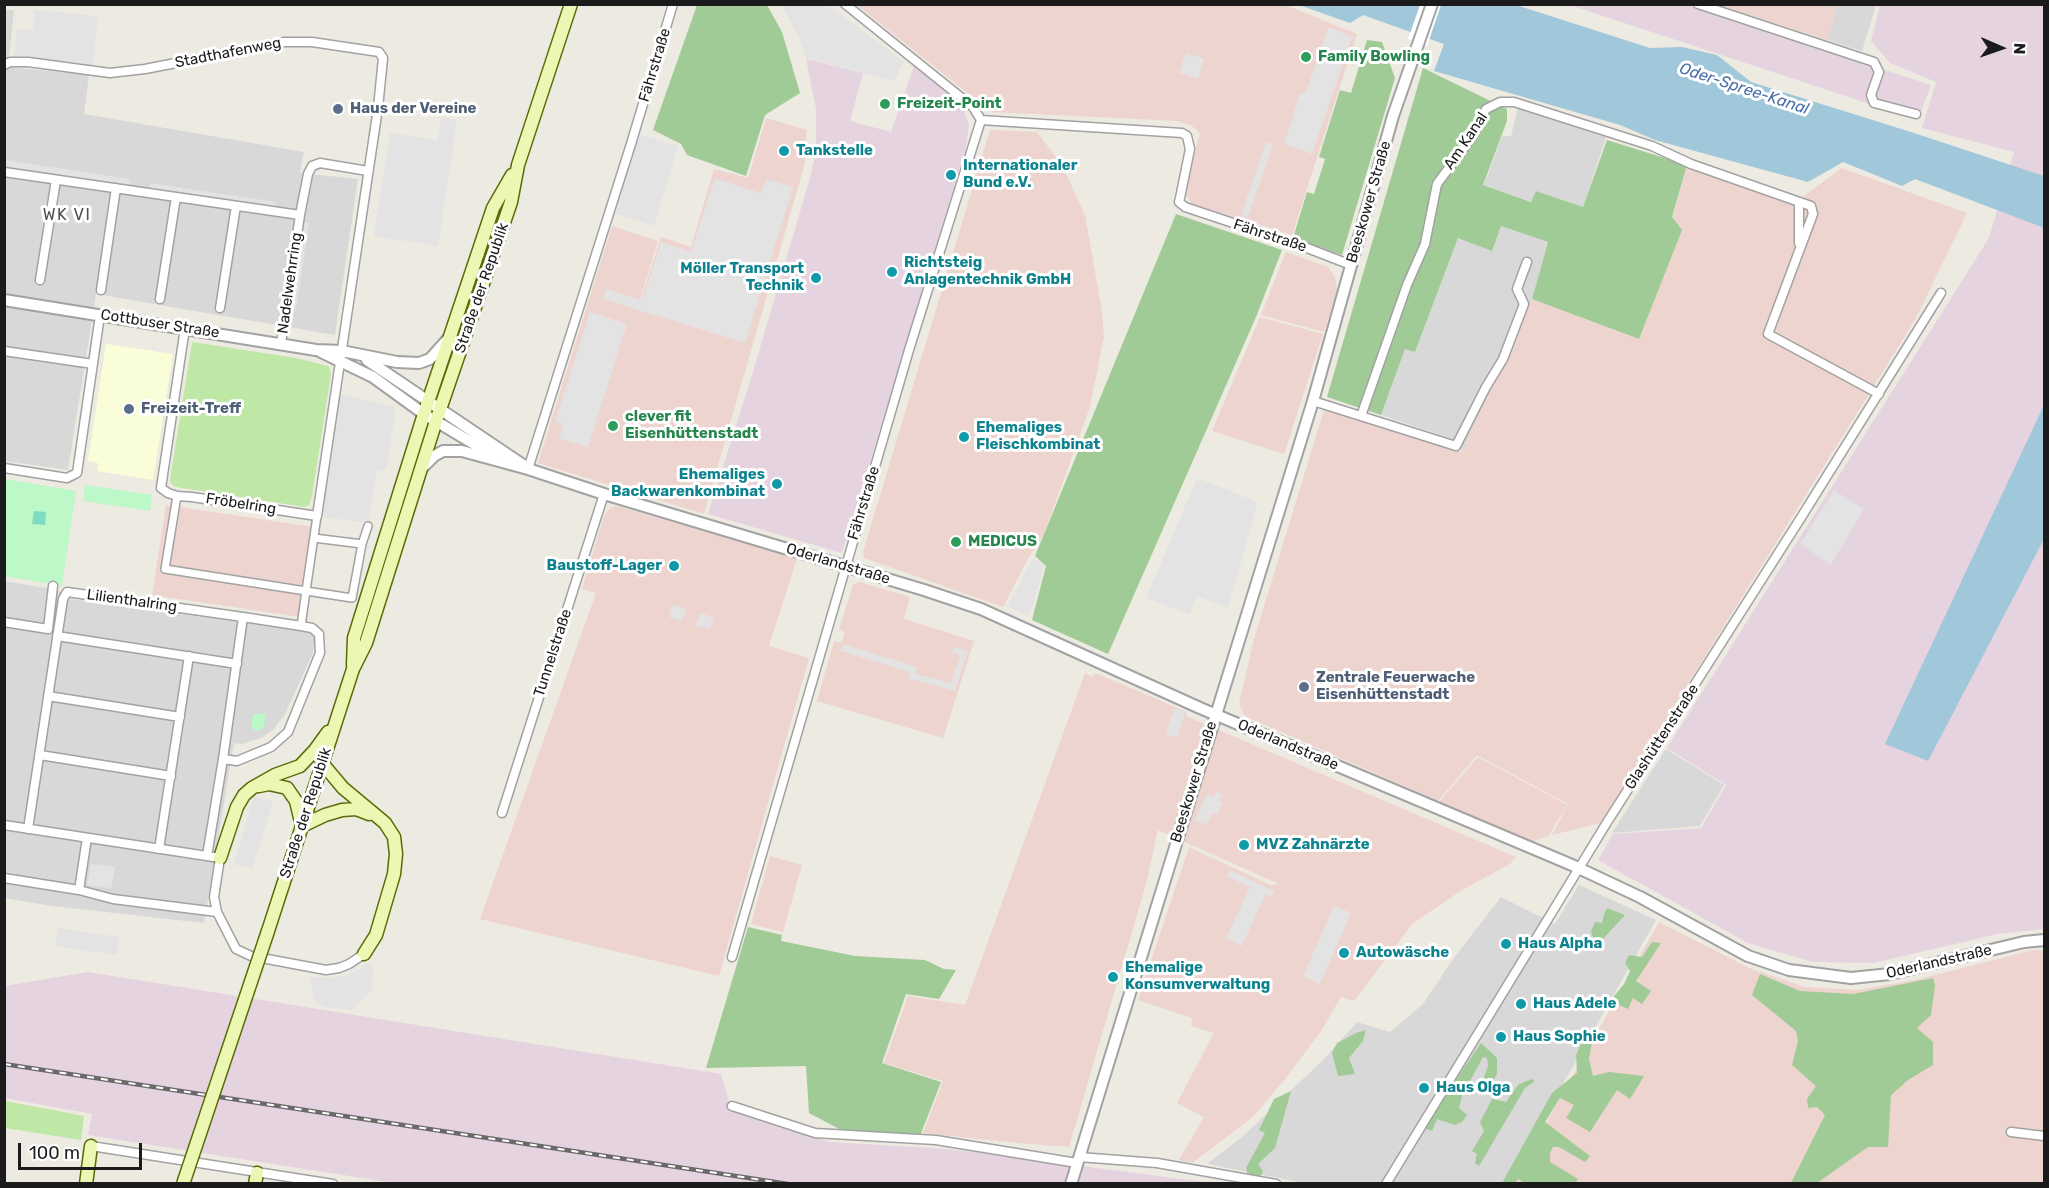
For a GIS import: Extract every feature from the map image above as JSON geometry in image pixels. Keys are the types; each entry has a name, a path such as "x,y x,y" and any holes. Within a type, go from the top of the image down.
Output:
{"main road":[{"name":"Straße der Republik","path":"183,1184 335,722 353,669 366,643 438,415 511,202 518,165 571,4"},
{"name":"Straße der Republik","path":"353,669 354,638 449,337 493,208 518,165"},
{"path":"213,857 244,795 275,775 300,766 335,722"},
{"path":"322,764 343,788 385,823 394,837 396,854 394,874 376,935 364,954"},
{"path":"252,788 269,784 287,788 296,801 302,826 342,810 356,809 376,816"},
{"path":"86,1184 91,1146"}],"street":[{"name":"Fährstraße","path":"528,469 674,4"},
{"path":"844,4 973,107 981,120"},
{"name":"Beeskower Straße","path":"1071,1184 1313,401 1393,116 1432,4"},
{"path":"1698,4 1875,62 1879,72 1871,95 1874,103 1916,114"},
{"name":"Stadthafenweg","path":"4,65 10,62 28,62 110,73 145,69 284,42 312,42 379,52 383,58 378,108 341,357"},
{"name":"Am Kanal","path":"1361,416 1407,285 1425,244 1437,184 1472,137 1486,109 1500,102 1514,102 1652,146 1691,164 1799,202"},
{"name":"Fährstraße","path":"732,957 909,350 981,120 1182,133 1187,136 1190,149 1179,198 1179,202 1185,207 1351,265"},
{"path":"300,215 308,174 312,166 320,164 368,171"},
{"name":"Nadelwehrring","path":"4,172 300,215 281,344"},
{"path":"40,280 56,180"},
{"path":"100,290 116,188"},
{"path":"160,299 176,197"},
{"path":"1799,249 1799,202 1811,206 1813,214 1768,334 1879,394"},
{"path":"220,308 236,206"},
{"path":"1313,401 1456,446 1503,359 1524,304 1517,289 1527,262"},
{"name":"Glashüttenstraße","path":"1386,1184 1580,868 1941,293"},
{"name":"Cottbuser Straße","path":"4,300 316,350 341,357 424,414"},
{"path":"4,468 67,478 77,473 99,322 103,315"},
{"path":"185,328 161,488 168,494 177,496 165,568 354,599 362,544 368,526"},
{"name":"Cottbuser Straße","path":"341,357 354,354 397,362 419,363 430,359 449,337"},
{"path":"4,351 93,364"},
{"name":"Cottbuser Straße","path":"354,354 376,364 429,400"},
{"path":"223,759 237,761 271,747 288,732 320,652 319,634 312,628 301,626 341,357"},
{"path":"429,400 438,415"},
{"path":"424,414 438,415"},
{"name":"Oderlandstraße","path":"438,415 528,469"},
{"name":"Oderlandstraße","path":"438,415 504,462"},
{"name":"Oderlandstraße","path":"421,469 434,456 451,450 504,462 981,609 1215,714 1580,868 1640,897 1748,956 1789,970 1851,978 1890,974 2024,942 2044,940"},
{"name":"Tunnelstraße","path":"502,813 604,494"},
{"name":"Fröbelring","path":"177,496 317,516"},
{"path":"314,538 362,544"},
{"path":"48,629 53,586"},
{"name":"Lilienthalring","path":"28,830 63,600 67,592 301,626"},
{"path":"243,617 223,759 213,857 214,897 217,912 236,949 251,956 326,970 339,968 364,954"},
{"path":"4,622 237,664"},
{"path":"159,849 189,656"},
{"path":"48,696 180,717"},
{"path":"40,755 171,776"},
{"path":"4,825 213,857"},
{"path":"80,890 87,838"},
{"path":"4,878 80,890 114,899 217,912"},
{"path":"732,1106 815,1133 936,1140 1078,1160 1157,1163 1276,1184"},
{"path":"2011,1132 2044,1136"},
{"path":"91,1146 256,1178 333,1184"}],"shaded area":[{"path":"782,5 828,5 904,62 894,81 806,58 800,40"},
{"path":"857,5 1286,5 1357,34 1292,235 1192,204 1185,193 1200,133 1192,126 1178,121 991,112"},
{"path":"1570,5 1687,5 1931,85 1918,120"},
{"path":"1718,5 1837,5 1827,40"},
{"path":"1837,5 1876,5 1862,51 1827,40"},
{"path":"1880,5 2044,5 2044,929 1998,934 1873,963 1813,962 1748,943 1598,860 1613,834 1701,828 1726,785 1667,748 1989,238 2014,152 1922,128 1936,82 1890,63 1871,41"},
{"path":"5,10 14,10 8,67 89,75 84,114 304,152 300,173 358,179 335,335 96,294 68,470 5,461"},
{"path":"35,10 98,16 93,66 14,58 17,29 33,30"},
{"path":"1329,27 1352,37 1312,154 1284,144 1300,93 1305,94"},
{"path":"1186,53 1204,59 1198,79 1179,73"},
{"path":"806,59 863,73 850,121 891,132 914,66 942,87 963,108 969,125 966,147 842,553 708,514 752,375 816,151 816,109"},
{"path":"1518,108 1606,137 1583,207 1536,191 1532,202 1484,185 1502,136 1511,136"},
{"path":"441,118 457,120 438,246 374,236 390,133 438,140"},
{"path":"766,118 807,130 805,163 704,514 538,463 612,226 658,241 641,299 661,237 691,247 714,169 748,178"},
{"path":"990,130 1037,132 1062,165 1085,215 1102,312 1104,337 1090,407 1044,534 1030,555 1003,607 864,558 863,552"},
{"path":"638,134 678,146 654,226 613,213"},
{"path":"1266,142 1273,144 1248,217 1241,215"},
{"path":"5,160 130,179 129,186 5,166"},
{"path":"1687,165 1793,204 1842,168 1967,213 1915,320 1601,823 1552,835 1568,804 1477,755 1438,801 1245,716 1239,704 1254,639 1324,410 1462,452 1490,389 1507,361 1532,299 1639,339"},
{"path":"715,178 761,193 766,179 793,187 745,343 603,299 606,289 642,300 661,242 691,252"},
{"path":"150,183 276,202 275,208 149,189"},
{"path":"303,222 309,223 296,309 290,308"},
{"path":"1501,226 1548,242 1532,299 1507,361 1490,389 1463,452 1450,438 1381,415 1405,349 1415,352 1458,238"},
{"path":"1286,252 1328,267 1335,277 1337,290 1324,332 1261,315"},
{"path":"590,312 627,324 588,447 559,438 563,424 555,422"},
{"path":"1260,317 1323,334 1284,454 1212,431"},
{"path":"106,344 173,354 153,480 97,471 98,463 88,461"},
{"path":"339,394 396,407 386,470 377,470 368,523 322,517"},
{"path":"1197,478 1258,502 1228,608 1196,596 1190,615 1146,598"},
{"path":"1834,490 1864,509 1831,565 1800,544"},
{"path":"166,505 313,527 300,617 152,595"},
{"path":"616,506 797,558 769,646 809,658 719,976 480,919 596,593 582,589 604,516 610,508"},
{"path":"1033,558 1044,566 1031,611 1027,616 1007,606"},
{"path":"4,581 57,590 70,599 311,632 315,636 313,653 285,714 274,729 261,738 242,744 234,743 204,923 52,906 5,898"},
{"path":"860,582 910,597 904,619 974,641 943,738 817,701 834,641 841,643 845,632 839,630 853,585"},
{"path":"672,605 686,609 682,621 669,617"},
{"path":"700,613 714,617 710,629 696,626"},
{"path":"843,644 917,667 916,674 951,683 960,655 952,652 954,647 968,651 955,691 908,678 909,672 840,651"},
{"path":"1085,673 1093,677 1095,673 1187,712 1186,716 1516,857 1510,864 1462,890 1412,924 1354,1001 1341,997 1321,1031 1254,1116 1192,1163 1179,1160 1204,1117 1177,1103 1214,1033 1191,1026 1192,1018 1138,1000 1189,847 1270,885 1279,884 1158,830 1146,884 1069,1147 923,1133 943,1081 884,1063 908,996 965,1005"},
{"path":"1174,708 1185,712 1177,738 1166,734"},
{"path":"1666,749 1724,785 1700,826 1612,833"},
{"path":"1478,757 1567,805 1549,835 1530,843 1438,803"},
{"path":"1216,792 1222,795 1219,801 1223,803 1217,815 1212,813 1206,825 1195,820 1207,794 1214,797"},
{"path":"254,796 273,802 252,869 234,864"},
{"path":"770,856 802,865 783,932 751,924"},
{"path":"91,864 115,867 111,888 87,885"},
{"path":"1230,870 1274,891 1271,897 1265,895 1242,946 1226,938 1250,887 1227,876"},
{"path":"1579,885 1656,920 1507,1183 1304,1183 1207,1164 1242,1137 1324,1059 1357,1022 1390,1032 1423,1004 1451,962 1501,897 1555,924"},
{"path":"1334,906 1351,913 1320,984 1303,976"},
{"path":"1659,922 1749,968 1805,987 1856,990 1915,980 2033,950 2044,950 2044,1183 1512,1184"},
{"path":"58,928 119,937 117,955 55,946"},
{"path":"367,963 373,968 372,990 351,1010 326,1007 313,999 310,977 333,978 347,975"},
{"path":"88,972 721,1074 731,1109 830,1142 948,1149 1214,1183 394,1183 88,1135 92,1114 5,1098 5,986"}],"green space":[{"path":"697,5 767,5 782,32 800,93 765,115 746,176 687,155 681,144 653,130"},
{"path":"1367,40 1382,42 1395,78 1342,255 1293,238 1307,192 1314,194 1325,159 1319,157 1340,90 1351,93"},
{"path":"1423,68 1507,109 1507,121 1483,185 1531,202 1536,191 1583,207 1607,140 1687,165 1672,217 1682,230 1639,339 1532,299 1548,242 1501,226 1492,251 1458,238 1415,352 1405,349 1381,415 1327,397"},
{"path":"1176,214 1282,250 1256,317 1108,654 1032,620 1046,566 1035,556"},
{"path":"192,342 296,358 328,366 331,374 309,505 304,507 176,487 171,484"},
{"path":"4,479 76,491 62,586 5,576"},
{"path":"85,485 152,495 150,511 83,501"},
{"path":"34,511 46,512 45,525 32,524"},
{"path":"253,714 266,714 264,727 258,731 251,728"},
{"path":"1201,739 1203,740 1171,843 1168,842"},
{"path":"1607,908 1625,915 1602,940 1593,937 1591,931 1595,922 1602,923"},
{"path":"748,927 782,935 781,941 855,956 925,960 944,969 956,970 939,999 906,994 882,1063 941,1082 920,1136 843,1131 809,1113 806,1066 706,1068"},
{"path":"1652,942 1661,943 1636,981 1651,991 1642,1004 1633,998 1628,1009 1610,1001 1624,984 1630,971 1625,963 1629,955 1642,957"},
{"path":"1760,974 1800,991 1853,994 1933,978 1935,985 1931,1015 1917,1028 1933,1042 1933,1065 1908,1080 1891,1095 1888,1147 1868,1147 1817,1183 1791,1183 1825,1115 1817,1107 1808,1108 1807,1099 1816,1086 1792,1065 1798,1041 1796,1031 1752,995"},
{"path":"1366,1030 1363,1041 1349,1058 1355,1074 1338,1076 1332,1053 1337,1043"},
{"path":"1593,1037 1589,1059 1593,1076 1609,1072 1644,1076 1630,1099 1617,1090 1590,1132 1566,1118 1574,1105 1560,1098 1545,1122 1590,1156 1585,1162 1559,1147 1553,1147 1550,1162 1578,1179 1575,1183 1525,1183 1518,1179 1515,1183 1502,1183 1552,1093 1577,1073 1576,1055 1583,1038"},
{"path":"1481,1043 1497,1058 1497,1074 1489,1088 1481,1085 1488,1066 1487,1058 1483,1057 1462,1096 1459,1108 1467,1115 1462,1122 1455,1125 1437,1119 1432,1131 1423,1128"},
{"path":"1531,1079 1535,1081 1525,1088 1479,1166 1475,1163 1477,1154 1472,1151 1484,1131 1480,1122 1492,1099 1506,1102 1518,1085"},
{"path":"1291,1091 1275,1148 1258,1164 1263,1171 1260,1177 1247,1173 1246,1168 1265,1133 1259,1130 1274,1099"},
{"path":"5,1101 84,1116 81,1140 5,1128"}],"water":[{"name":"Oder-Spree-Kanal","path":"1299,5 1516,5 1650,48 1682,47 1717,55 1751,82 2044,176 2044,237 2042,227 1915,179 1902,186 1843,162 1808,182 1655,140 1620,125 1434,71 1444,44 1363,15 1350,23"},
{"path":"2044,405 2044,539 1928,761 1885,744"}],"pier":[{"path":"1420,5 1441,5 1427,46 1408,39"}],"railway":[{"path":"4,1064 788,1184"}],"place":[{"name":"Family Bowling","path":"1306,57"},
{"name":"Freizeit-Point","path":"885,104"},
{"name":"Haus der Vereine","path":"338,109"},
{"name":"Tankstelle","path":"784,151"},
{"name":"Internationaler Bund e.V.","path":"951,175"},
{"name":"Richtsteig Anlagentechnik GmbH","path":"892,272"},
{"name":"Möller Transport Technik","path":"816,278"},
{"name":"Freizeit-Treff","path":"129,409"},
{"name":"clever fit Eisenhüttenstadt","path":"613,426"},
{"name":"Ehemaliges Fleischkombinat","path":"964,437"},
{"name":"Ehemaliges Backwarenkombinat","path":"777,484"},
{"name":"MEDICUS","path":"956,542"},
{"name":"Baustoff-Lager","path":"674,566"},
{"name":"Zentrale Feuerwache Eisenhüttenstadt","path":"1304,687"},
{"name":"MVZ Zahnärzte","path":"1244,845"},
{"name":"Haus Alpha","path":"1506,944"},
{"name":"Autowäsche","path":"1344,953"},
{"name":"Ehemalige Konsumverwaltung","path":"1113,977"},
{"name":"Haus Adele","path":"1521,1004"},
{"name":"Haus Sophie","path":"1501,1037"},
{"name":"Haus Olga","path":"1424,1088"}],"district":[{"name":"WK VI","path":"67,215"}]}
